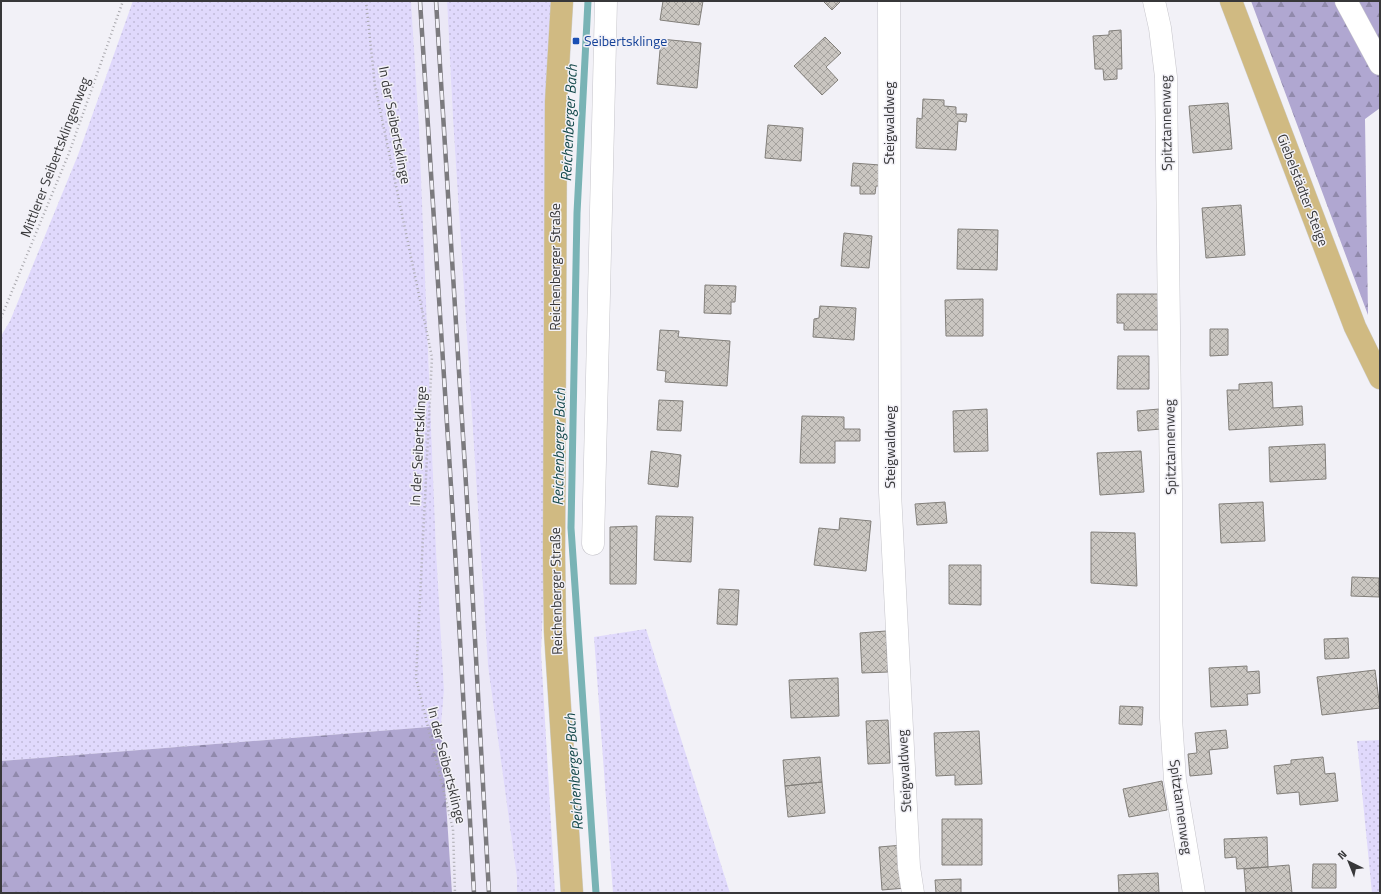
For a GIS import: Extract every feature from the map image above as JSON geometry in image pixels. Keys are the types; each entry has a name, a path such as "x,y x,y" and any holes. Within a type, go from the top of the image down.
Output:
{"main road":[{"name":"Reichenberger Straße","path":"562,1 556,102 554,555 555,631 572,893"},
{"name":"Giebelstädter Steige","path":"1231,1 1355,327 1380,378"}],"street":[{"name":"Steigwaldweg","path":"889,1 890,492 909,867 914,893"},
{"name":"Spitztannenweg","path":"1154,1 1160,28 1166,77 1171,495 1171,718 1175,780 1194,893"},
{"path":"1346,1 1380,64"},
{"path":"594,544 601,2"}],"path":[{"name":"Mittlerer Seibertsklingenweg","path":"1,318 69,153 123,1"},
{"name":"In der Seibertsklinge","path":"366,1 375,86 432,358 416,678 452,829 455,893"}],"shaded area":[{"path":"133,1 411,1 419,127 436,549 444,690 441,726 1,761 1,336 10,321 78,155"},
{"path":"411,1 447,1 453,119 488,666 517,878 517,893 452,893 441,726 444,690 436,549 419,127"},
{"path":"447,1 571,1 541,652 555,893 517,893 517,878 488,666 453,119"},
{"path":"646,629 730,893 613,893 594,637"},
{"path":"1380,740 1380,893 1372,893 1357,741"}],"green space":[{"path":"1251,1 1380,1 1380,108 1365,119 1368,315"},
{"path":"441,726 452,893 1,893 1,761"}],"building":[{"path":"663,1 703,1 699,25 660,20"},
{"path":"823,1 841,1 832,10"},
{"path":"1121,30 1122,69 1117,69 1117,79 1104,80 1103,69 1095,69 1093,36 1109,35 1109,31"},
{"path":"825,37 841,53 826,67 838,80 822,95 794,66"},
{"path":"661,39 701,43 697,88 657,84"},
{"path":"923,99 944,100 944,106 956,107 956,114 967,114 966,122 958,121 956,150 916,148 917,118 922,119"},
{"path":"1228,103 1232,149 1193,153 1189,106"},
{"path":"768,125 803,128 801,161 765,158"},
{"path":"853,163 880,165 879,186 876,186 875,194 860,194 860,186 851,186"},
{"path":"1241,205 1245,255 1206,258 1202,208"},
{"path":"958,229 998,230 997,270 957,269"},
{"path":"844,233 872,236 869,268 841,266"},
{"path":"705,285 736,286 735,302 731,302 731,314 704,313"},
{"path":"1117,294 1158,294 1158,330 1124,330 1124,323 1117,323"},
{"path":"983,299 983,336 946,336 945,300"},
{"path":"820,306 856,308 854,340 813,337 814,319 819,318"},
{"path":"1210,329 1228,329 1228,355 1210,356"},
{"path":"660,330 679,331 678,337 730,341 727,386 665,382 666,371 657,370"},
{"path":"1118,356 1149,356 1149,389 1117,389"},
{"path":"1272,382 1273,408 1302,406 1303,425 1229,430 1227,390 1239,390 1239,384"},
{"path":"659,400 683,401 681,431 657,430"},
{"path":"987,409 988,451 954,452 953,411"},
{"path":"1159,409 1161,429 1138,431 1137,411"},
{"path":"802,416 844,417 844,429 860,429 860,441 835,441 835,463 800,463"},
{"path":"1325,444 1326,479 1270,482 1269,447"},
{"path":"651,451 681,455 678,487 648,484"},
{"path":"1141,451 1144,492 1100,495 1097,453"},
{"path":"945,502 947,523 917,525 915,504"},
{"path":"1263,502 1265,541 1221,543 1219,504"},
{"path":"656,516 693,517 691,562 654,560"},
{"path":"840,518 871,521 866,571 814,565 819,528 839,530"},
{"path":"637,526 636,584 610,584 610,527"},
{"path":"1091,532 1135,533 1137,586 1091,583"},
{"path":"949,565 981,565 981,605 949,604"},
{"path":"1352,577 1379,578 1379,597 1351,596"},
{"path":"719,589 739,590 737,625 717,624"},
{"path":"886,631 888,672 862,673 860,633"},
{"path":"1348,638 1349,658 1325,659 1324,639"},
{"path":"1247,666 1247,672 1259,671 1260,693 1247,694 1248,705 1211,707 1209,668"},
{"path":"1375,670 1380,708 1322,715 1317,677"},
{"path":"838,678 839,716 791,718 789,680"},
{"path":"1120,706 1143,707 1142,725 1119,724"},
{"path":"888,720 890,763 868,764 866,721"},
{"path":"1226,730 1228,748 1209,750 1212,774 1190,776 1188,754 1197,753 1195,733"},
{"path":"979,731 982,784 955,785 955,775 936,776 934,733"},
{"path":"820,757 822,782 785,786 783,760"},
{"path":"1323,757 1325,774 1335,773 1338,801 1300,805 1299,792 1277,794 1274,766 1291,764 1291,760"},
{"path":"1162,781 1167,810 1129,817 1123,789"},
{"path":"822,782 825,813 788,817 785,786"},
{"path":"942,819 982,819 982,865 942,865"},
{"path":"1267,837 1268,867 1237,869 1236,857 1225,858 1224,839"},
{"path":"903,845 906,888 882,890 879,847"},
{"path":"1313,864 1336,864 1336,888 1312,888"},
{"path":"1289,865 1292,893 1246,893 1244,869"},
{"path":"1158,873 1159,893 1119,893 1118,875"},
{"path":"961,879 961,893 936,893 935,880"}],"waterway":[{"name":"Reichenberger Bach","path":"588,1 577,213 571,528 596,893"}],"railway":[{"path":"420,1 455,549 474,893"},
{"path":"436,1 470,549 489,893"}],"place":[{"name":"Seibertsklinge","path":"576,41"}]}
